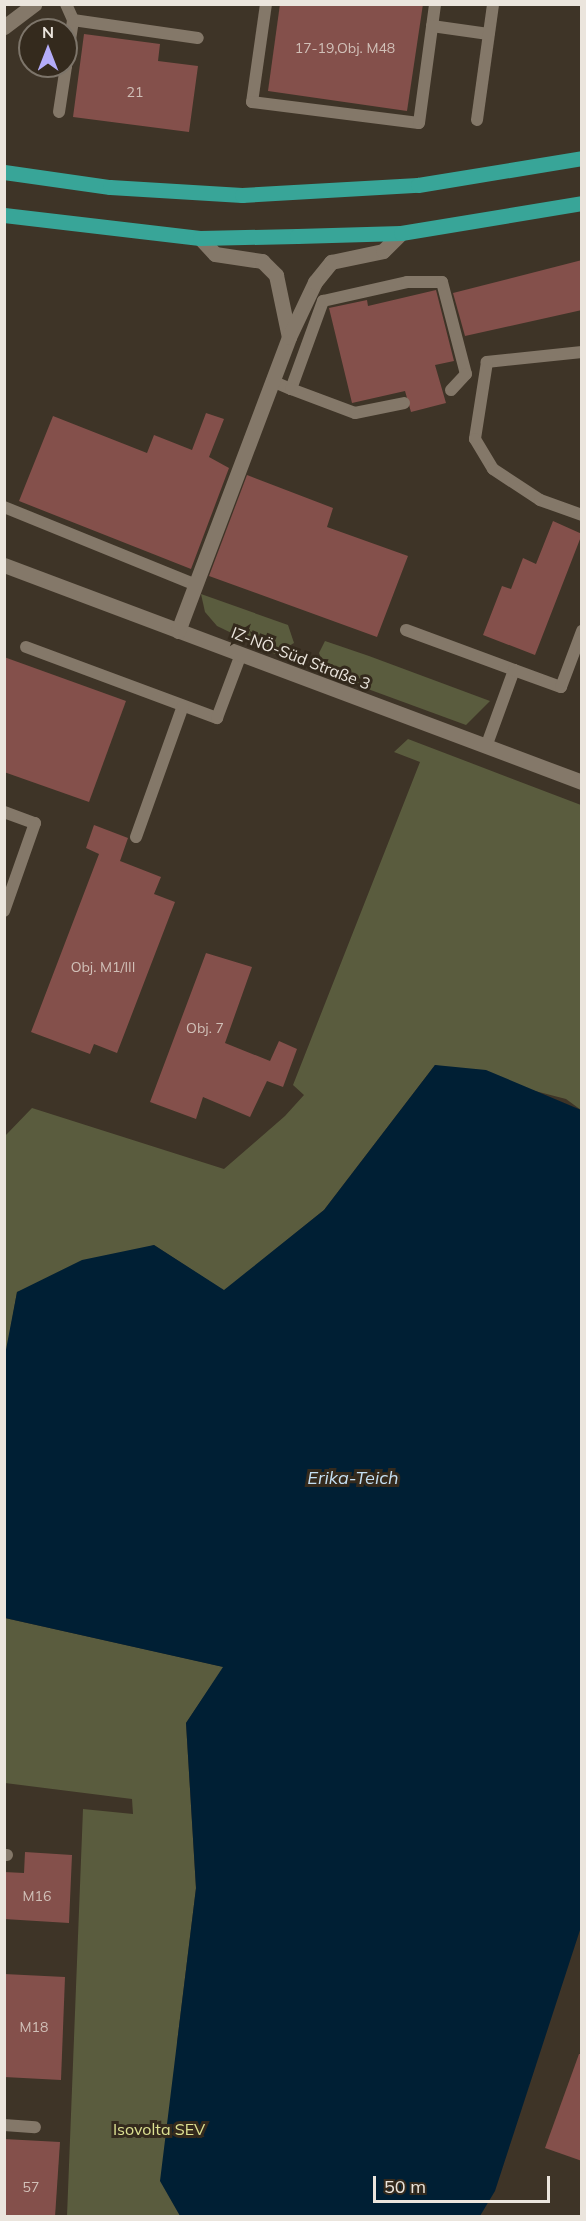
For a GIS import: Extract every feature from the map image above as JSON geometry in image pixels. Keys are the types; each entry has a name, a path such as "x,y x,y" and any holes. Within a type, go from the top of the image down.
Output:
{"main road":[{"path":"4,172 110,187 242,195 418,185 582,158"},
{"path":"4,215 200,238 400,233 582,203"}],"street":[{"path":"4,27 34,4"},
{"path":"178,631 289,337 331,262 383,251 400,233"},
{"path":"200,238 215,254 262,261 276,275 289,337"},
{"name":"IZ-NÖ-Süd Straße 3","path":"6,567 582,782"}],"lane":[{"path":"66,4 72,18"},
{"path":"266,4 252,102 419,123 435,4"},
{"path":"477,120 493,4"},
{"path":"78,21 198,38"},
{"path":"432,26 489,34"},
{"path":"59,112 64,78"},
{"path":"291,389 323,301 407,282 442,282 466,374 451,390"},
{"path":"581,512 540,500 494,469 475,439 487,362 582,352"},
{"path":"272,381 355,413 404,403"},
{"path":"4,507 196,585"},
{"path":"406,630 561,687 582,631"},
{"path":"26,647 217,718 241,654"},
{"path":"486,747 514,670"},
{"path":"136,837 183,706"},
{"path":"4,812 35,823 4,911"},
{"path":"4,2125 35,2127"}],"green space":[{"path":"201,594 288,625 294,643 275,654 217,626 205,612"},
{"path":"325,641 490,701 466,725 327,674 319,653"},
{"path":"408,739 581,805 581,1110 566,1099 435,1065 324,1210 224,1291 154,1245 17,1292 5,1360 5,1136 32,1108 224,1169 285,1116 304,1095 293,1085 420,762 394,752"},
{"name":"Isovolta SEV","path":"5,1618 224,1667 186,1723 196,1888 177,2043 432,2216 67,2216 83,1809 133,1814 132,1799 5,1783"}],"water":[{"name":"Erika-Teich","path":"435,1065 486,1070 581,1110 581,1927 495,2191 480,2216 180,2216 160,2181 196,1888 186,1723 223,1667 5,1618 4,1360 17,1292 82,1260 154,1245 224,1290 324,1210"}],"building":[{"path":"280,4 423,4 407,111 268,91"},
{"path":"84,34 160,44 158,61 198,66 189,132 73,117"},
{"path":"582,260 582,310 465,336 453,293"},
{"path":"436,290 454,361 435,365 446,403 411,412 405,391 352,403 329,308 367,300 368,306"},
{"path":"206,413 224,419 209,457 229,468 191,569 19,501 53,416 147,453 154,435 192,450"},
{"path":"247,475 333,508 327,527 408,556 377,637 209,576"},
{"path":"553,521 582,534 535,655 483,635 502,586 511,589 523,558 536,564"},
{"path":"4,657 126,701 89,802 4,772"},
{"path":"94,825 128,838 120,861 161,877 154,894 175,902 117,1053 94,1044 90,1054 31,1032 99,854 86,848"},
{"path":"206,953 252,967 225,1043 270,1061 279,1041 297,1049 283,1087 267,1081 250,1117 203,1097 196,1119 150,1102"},
{"path":"25,1852 72,1855 69,1923 4,1919 4,1872 24,1873"},
{"path":"4,1974 65,1977 61,2080 4,2077"},
{"path":"579,2054 582,2054 582,2161 545,2148"},
{"path":"4,2139 60,2142 55,2217 4,2217"}]}
